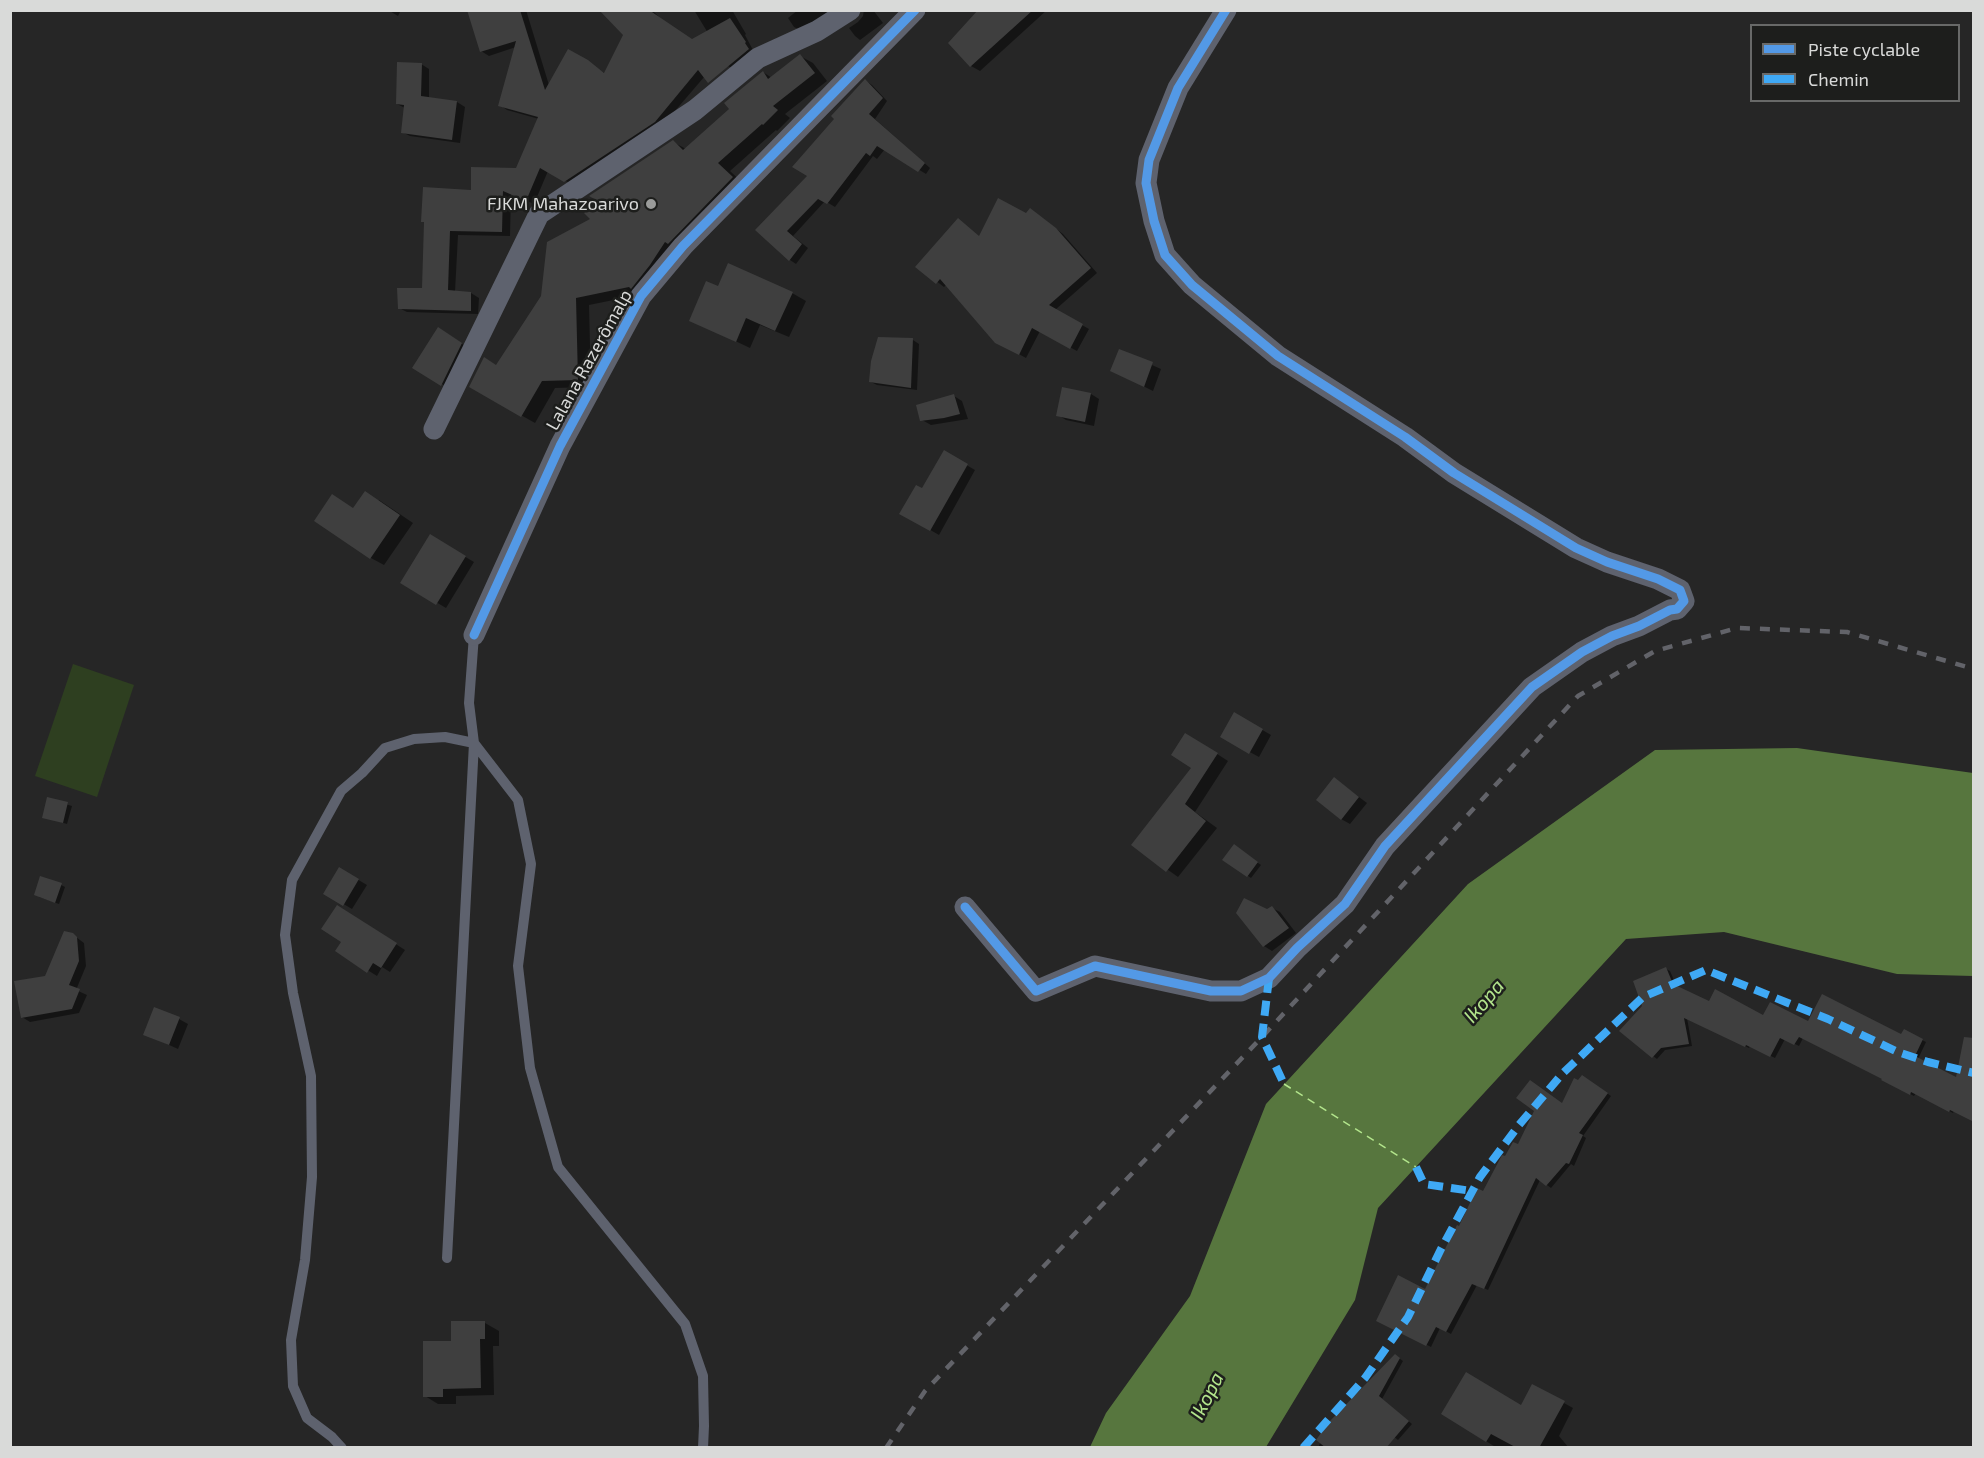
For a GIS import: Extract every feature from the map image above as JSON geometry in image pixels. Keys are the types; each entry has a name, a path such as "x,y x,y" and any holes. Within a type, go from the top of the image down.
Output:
{"street":[{"path":"434,429 539,214 695,110 758,58 817,31 850,10"},
{"name":"Lalana Razerômalp","path":"474,635 560,446 641,296 683,246 915,10"},
{"path":"965,907 1036,991 1095,966 1211,992 1241,991 1269,978 1297,948 1345,904 1385,846 1532,687 1582,652 1612,636 1677,609 1684,601 1680,590 1658,579 1607,562 1576,548 1454,472 1405,437 1278,356 1192,285 1165,255 1146,183 1149,160 1178,88 1226,10"}],"lane":[{"path":"447,1258 474,743 468,703 474,635"},
{"path":"342,1448 332,1437 307,1418 293,1386 291,1340 305,1260 312,1155 311,1076 293,993 285,935 292,880 341,791 362,773 385,748 414,738 445,737 474,743 518,800 531,864 518,966 530,1068 558,1167 685,1324 703,1376 703,1448"}],"shaded area":[{"path":"73,664 134,685 97,797 35,776"}],"water":[{"name":"Ikopa","path":"1797,748 1973,773 1973,976 1897,974 1724,932 1626,939 1378,1208 1355,1300 1266,1447 1090,1447 1106,1413 1190,1296 1266,1104 1468,884 1655,750"}],"building":[{"path":"467,10 520,10 545,90 568,49 588,60 604,73 623,35 599,10 649,10 692,39 730,18 749,49 708,83 698,70 655,122 564,182 540,168 526,201 503,191 502,232 450,231 448,290 471,292 471,311 398,309 397,288 422,288 423,187 471,190 471,167 516,168 538,117 498,106 516,41 480,52"},
{"path":"978,10 1033,10 970,67 948,43"},
{"path":"800,54 815,73 773,106 778,110 718,163 733,177 668,244 665,242 631,289 629,287 576,298 578,380 542,381 521,417 469,387 484,357 496,365 541,296 547,242 590,219 584,213 596,200 589,196 673,140 683,150 729,109 724,103 763,71 768,79"},
{"path":"397,62 422,63 421,96 457,101 452,140 401,133 404,105 396,104"},
{"path":"865,79 883,98 869,114 925,163 918,172 877,146 870,156 866,153 827,204 818,199 787,231 802,244 789,261 755,230 807,176 792,167 834,119 831,116"},
{"path":"998,198 1026,213 1030,208 1056,228 1091,268 1049,305 1083,324 1070,349 1032,328 1019,355 995,343 940,279 936,284 915,267 958,218 979,236"},
{"path":"728,263 793,292 775,331 746,318 736,342 689,321 706,281 718,286"},
{"path":"438,327 462,343 441,386 412,368"},
{"path":"878,337 913,338 911,388 869,382 871,361"},
{"path":"1119,349 1153,362 1144,387 1110,371"},
{"path":"1062,387 1091,393 1085,422 1056,416"},
{"path":"954,394 960,414 920,421 916,405"},
{"path":"944,450 968,464 930,531 899,514 916,485 922,488"},
{"path":"365,491 400,515 370,559 314,521 332,494 353,508"},
{"path":"430,534 466,556 436,605 400,583"},
{"path":"1234,712 1263,729 1249,754 1220,737"},
{"path":"1185,733 1218,753 1185,804 1206,821 1166,872 1131,845 1191,768 1171,755"},
{"path":"1334,777 1359,797 1341,820 1316,800"},
{"path":"47,797 68,802 63,823 42,818"},
{"path":"1234,844 1258,862 1247,877 1222,860"},
{"path":"339,867 359,879 343,906 323,894"},
{"path":"40,876 62,883 55,903 34,895"},
{"path":"1244,898 1267,909 1272,906 1289,928 1263,947 1236,913"},
{"path":"337,905 397,943 381,968 373,963 367,973 335,951 341,942 321,929"},
{"path":"64,931 73,933 77,937 79,961 69,985 80,989 72,1009 21,1018 14,981 45,976"},
{"path":"1666,967 1673,984 1709,1001 1715,989 1763,1015 1770,1002 1808,1021 1822,994 1901,1034 1904,1029 1923,1039 1915,1056 1956,1077 1964,1037 1974,1038 1974,1122 1911,1092 1910,1095 1799,1037 1794,1045 1780,1038 1770,1057 1684,1018 1689,1044 1661,1048 1652,1058 1619,1031 1642,1006 1633,981"},
{"path":"154,1007 180,1017 169,1045 143,1035"},
{"path":"1582,1075 1608,1093 1579,1133 1583,1135 1569,1164 1566,1163 1546,1186 1536,1178 1484,1289 1472,1284 1446,1332 1436,1327 1426,1346 1376,1321 1398,1275 1425,1289 1477,1188 1483,1191 1502,1155 1505,1156 1513,1142 1518,1144 1534,1111 1516,1098 1530,1080 1562,1103 1574,1078 1578,1080"},
{"path":"451,1321 485,1321 485,1339 480,1339 481,1388 443,1389 443,1397 423,1397 423,1341 451,1341"},
{"path":"1395,1354 1400,1358 1379,1396 1409,1421 1386,1448 1326,1448 1316,1440 1328,1423"},
{"path":"1466,1372 1521,1405 1532,1384 1565,1401 1539,1448 1517,1448 1491,1434 1486,1442 1441,1414"}],"ferry route":[{"path":"1284,1084 1416,1167"}],"railway":[{"path":"886,1448 925,1391 1262,1037 1578,696 1655,651 1737,628 1847,632 1974,669"}],"marked path":[{"path":"1303,1448 1365,1378 1408,1317 1480,1177 1519,1125 1562,1074 1643,997 1706,970 1828,1019 1898,1052 1974,1073"},
{"path":"1269,978 1262,1037 1284,1084"},
{"path":"1416,1167 1424,1184 1472,1191"}],"cycle path":[{"path":"474,635 560,446 641,296 683,246 915,10"},
{"path":"965,907 1036,991 1095,966 1211,991 1241,991 1269,978 1297,948 1345,904 1385,846 1532,687 1582,652 1612,636 1677,609 1684,601 1680,590 1658,579 1607,562 1576,548 1454,473 1405,437 1278,356 1192,285 1165,255 1154,221 1146,183 1149,160 1178,88 1226,10"}],"place":[{"name":"FJKM Mahazoarivo","path":"651,204"}]}
